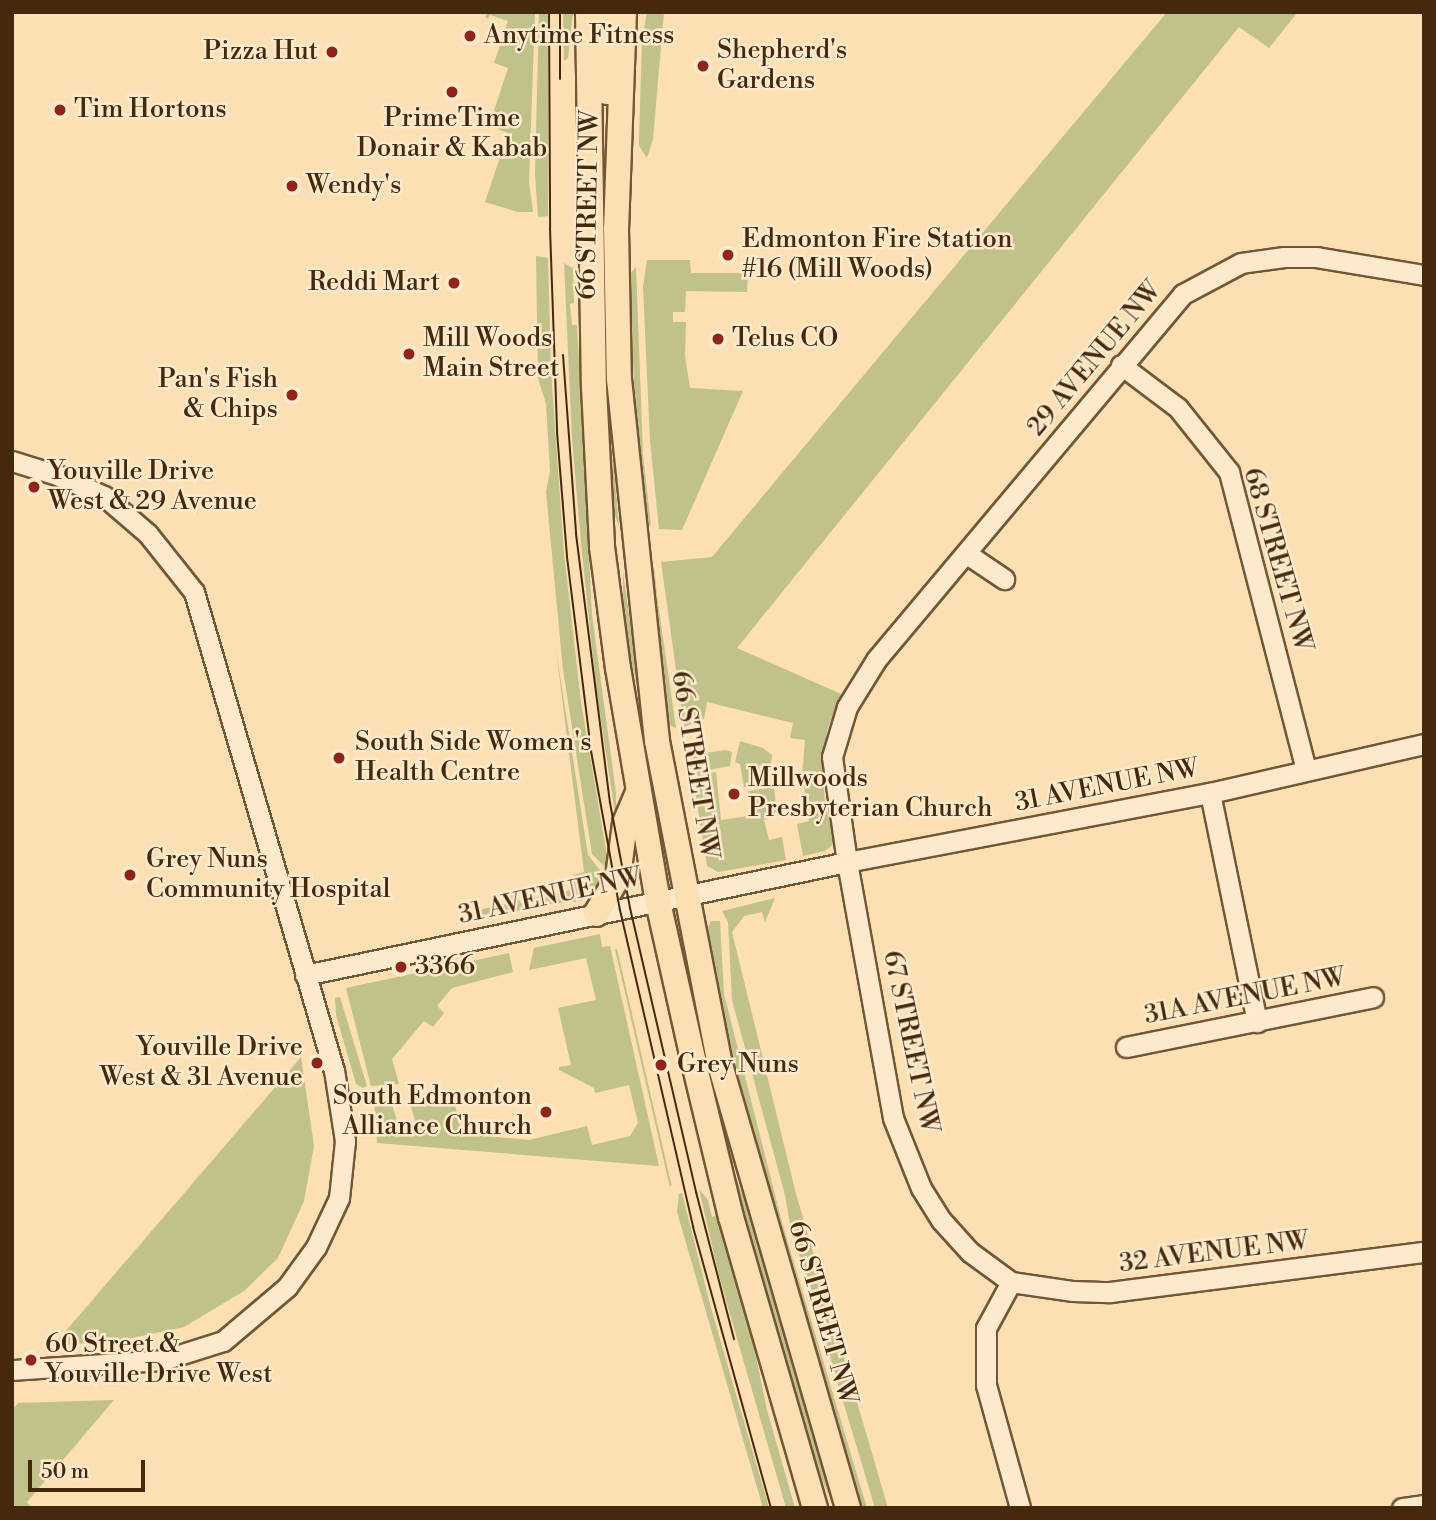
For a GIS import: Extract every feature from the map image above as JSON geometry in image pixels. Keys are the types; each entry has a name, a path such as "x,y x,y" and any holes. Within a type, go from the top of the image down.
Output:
{"main road":[{"name":"66 STREET NW","path":"588,12 592,325 602,547 638,793 658,902 731,1217 816,1508"},
{"path":"605,12 608,120 619,146"},
{"name":"66 STREET NW","path":"625,12 616,283 623,437 657,740 719,1061 848,1508"},
{"path":"624,55 637,12"},
{"path":"596,914 618,877 625,823 638,793"}],"street":[{"name":"29 AVENUE NW","path":"867,672 1183,294 1241,263 1284,257 1317,257 1424,275"},
{"name":"68 STREET NW","path":"1121,365 1178,408 1229,472 1306,769"},
{"path":"12,461 57,475 104,496 148,534 194,592 334,1070 345,1141 339,1198 316,1247 287,1287 223,1341 163,1360 12,1370"},
{"path":"967,554 1004,579"},
{"name":"67 STREET NW","path":"867,672 847,707 832,757 847,862 893,1118 916,1177 941,1220 970,1252 1011,1282"},
{"name":"31 AVENUE NW","path":"305,975 847,862 1210,793 1424,744"},
{"path":"1210,793 1257,1022"},
{"name":"31A AVENUE NW","path":"1126,1047 1373,998"},
{"name":"32 AVENUE NW","path":"1011,1282 1073,1291 1135,1291 1424,1252"},
{"path":"1011,1282 986,1328 986,1385 1020,1508"},
{"path":"1402,1508 1424,1506"}],"green space":[{"path":"487,12 535,12 529,182 533,212 518,212 485,202 508,133 489,126 508,68 494,63 508,21 490,15 488,19 485,17"},
{"path":"539,12 547,12 548,17 548,216 538,217 535,174"},
{"path":"563,12 573,12 568,58 564,61"},
{"path":"647,12 664,12 653,139 647,158 639,146 639,136 642,40"},
{"path":"1167,12 1298,12 1269,48 1239,27 737,648 841,694 827,730 822,768 825,804 835,843 825,851 803,856 797,824 809,821 802,775 805,740 790,738 793,723 707,702 704,719 684,727 661,562 712,557"},
{"path":"536,256 548,258 551,371 564,553 581,702 609,868 607,869 592,854 563,670 546,492 550,471 546,404 538,378"},
{"path":"647,260 690,260 691,273 748,273 747,292 686,291 685,312 673,312 673,322 686,322 685,356 690,388 743,391 682,530 659,529 650,441 643,287"},
{"path":"564,263 573,268 574,303 570,304 572,325 577,325 592,615 616,793 616,820 596,687 581,543 572,438"},
{"path":"636,267 643,454 651,526 644,522 642,513 635,406 630,292 631,273"},
{"path":"606,428 614,467 619,527 608,494"},
{"path":"654,567 676,728 671,726 667,718 650,571"},
{"path":"623,572 640,692 623,622"},
{"path":"556,650 588,855 600,870 601,879 596,890 581,901 539,905 527,891 529,887 533,889 535,898 575,889 573,875 584,872"},
{"path":"740,741 763,748 772,755 771,765 759,765 760,786 744,787 740,764 735,762"},
{"path":"698,743 703,774 716,772 721,820 755,815 748,791 774,787 777,815 764,820 769,840 782,837 786,860 718,872 707,866 688,748"},
{"path":"726,750 732,752 730,766 708,770 705,753"},
{"path":"513,892 524,907 511,915 510,911 490,916 491,920 477,919 472,899 476,899 478,910 511,903 510,893"},
{"path":"775,898 765,922 762,912 744,916 732,932 796,1194 888,1508 875,1508 790,1224 785,1195 732,1000 728,922 722,911"},
{"path":"711,921 720,921 724,994 783,1226 867,1508 859,1508 725,1032 706,932"},
{"path":"600,934 602,947 610,946 659,1166 377,1143 374,1102 392,1105 400,1129 416,1125 410,1102 452,1093 462,1134 529,1140 587,1126 592,1145 630,1136 638,1123 629,1085 595,1093 594,1088 559,1070 559,1067 571,1065 558,1008 596,1000 586,958 529,970 534,948"},
{"path":"617,949 672,1186 670,1186"},
{"path":"509,953 513,972 452,988 437,1006 444,1013 433,1027 424,1021 392,1059 399,1084 371,1086 346,988"},
{"path":"340,997 367,1086 363,1088 356,1084 336,1015 335,998"},
{"path":"301,1057 314,1146 304,1201 278,1258 244,1291 184,1327 123,1340 53,1346"},
{"path":"730,1161 750,1215 834,1508 814,1460"},
{"path":"699,1189 708,1200 712,1217 720,1214 750,1328 767,1410 795,1508 786,1508 719,1276"},
{"path":"682,1193 711,1308 769,1508 763,1508 677,1212 679,1194"},
{"path":"114,1400 27,1502 32,1508 12,1508 12,1410 18,1403"}],"tram line":[{"path":"549,12 550,228 557,432 567,557 591,751 620,910 693,1227 771,1508"},
{"path":"560,12 560,79"},
{"path":"563,355 576,534 610,803 630,908 696,1192 734,1339"}],"place":[{"name":"Anytime Fitness","path":"470,36"},
{"name":"Pizza Hut","path":"332,52"},
{"name":"Shepherd's Gardens","path":"703,66"},
{"name":"PrimeTime Donair & Kabab","path":"452,92"},
{"name":"Tim Hortons","path":"60,110"},
{"name":"Wendy's","path":"292,186"},
{"name":"Edmonton Fire Station #16 (Mill Woods)","path":"728,255"},
{"name":"Reddi Mart","path":"454,283"},
{"name":"Telus CO","path":"718,339"},
{"name":"Mill Woods Main Street","path":"409,354"},
{"name":"Pan's Fish & Chips","path":"292,395"},
{"name":"Youville Drive West & 29 Avenue","path":"34,487"},
{"name":"South Side Women's Health Centre","path":"339,758"},
{"name":"Millwoods Presbyterian Church","path":"734,794"},
{"name":"Grey Nuns Community Hospital","path":"130,875"},
{"name":"3366","path":"401,967"},
{"name":"Youville Drive West & 31 Avenue","path":"317,1063"},
{"name":"Grey Nuns","path":"661,1065"},
{"name":"South Edmonton Alliance Church","path":"546,1112"},
{"name":"60 Street & Youville Drive West","path":"31,1360"}]}
